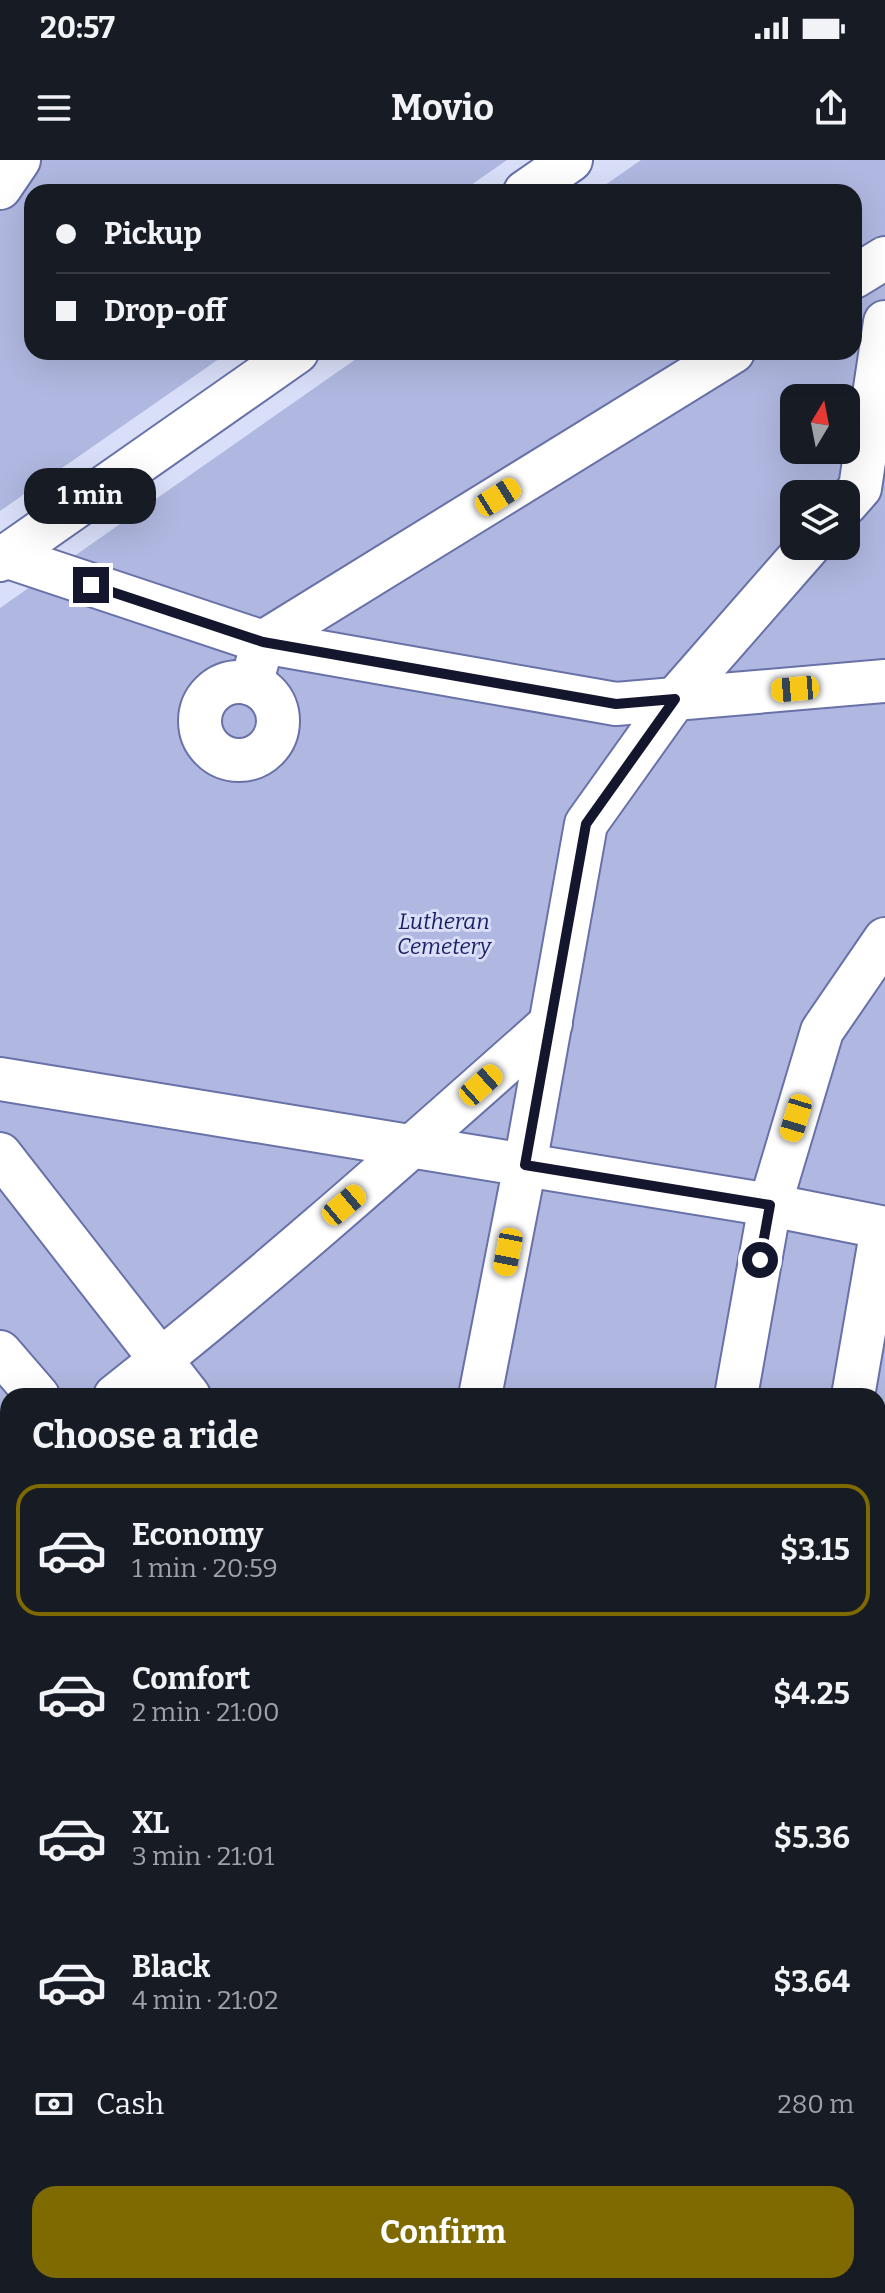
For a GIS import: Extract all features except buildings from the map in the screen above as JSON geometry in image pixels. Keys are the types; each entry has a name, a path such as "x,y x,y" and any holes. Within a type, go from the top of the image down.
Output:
{"street":[{"path":"0,188 19,160"},
{"path":"536,184 571,160"},
{"path":"862,272 885,258"},
{"path":"860,488 885,322"},
{"path":"2,558 286,360"},
{"path":"251,684 263,642 720,360"},
{"path":"2,558 263,642 616,704 885,681"},
{"path":"482,1388 586,824 675,699 797,560"},
{"path":"737,1388 770,1205 822,1031 885,939"},
{"path":"125,1388 412,1147 551,1023"},
{"path":"0,1079 770,1205 884,1228 854,1388"},
{"path":"0,1154 183,1388"},
{"path":"0,1352 31,1388"}],"green space":[{"path":"0,160 507,160 472,184 24,184 24,360 217,360 0,511"},
{"name":"Lutheran Cemetery","path":"641,160 885,160 885,1388 0,1388 0,608 355,360 862,360 862,184 606,184"}],"route":[{"path":"91,585 263,642 616,704 675,699 586,824 525,1165 770,1205 760,1260"}]}
